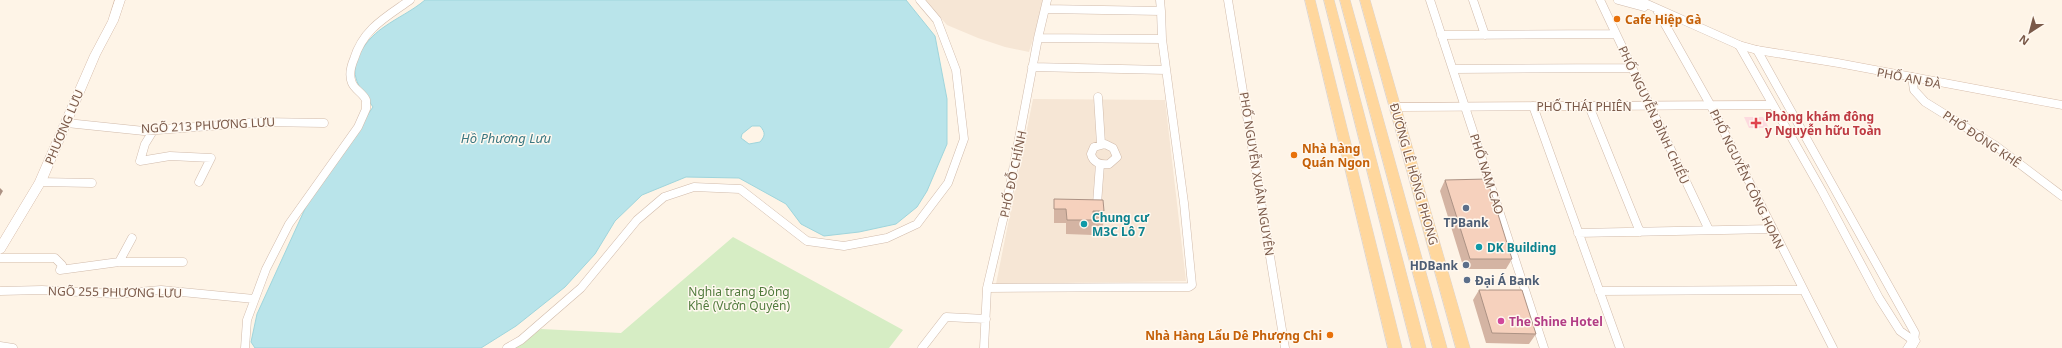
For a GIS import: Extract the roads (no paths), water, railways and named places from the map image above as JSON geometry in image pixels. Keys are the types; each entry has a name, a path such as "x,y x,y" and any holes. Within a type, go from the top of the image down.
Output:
{"main road":[{"path":"1310,0 1395,348"},
{"path":"1329,0 1418,348"},
{"name":"ĐƯỜNG LÊ HỒNG PHONG","path":"1346,0 1440,348"},
{"name":"ĐƯỜNG LÊ HỒNG PHONG","path":"1365,0 1463,348"}],"street":[{"name":"PHƯƠNG LƯU","path":"0,249 40,182 67,123 92,62 113,21 120,0"},
{"path":"245,348 247,320 266,269 289,224 358,127 367,109 368,102 364,95 352,84 351,76 353,59 367,32 410,0"},
{"path":"507,348 521,340 581,288 637,220 653,206 664,197 694,187 740,189 807,241 844,246 887,238 918,224 948,184 964,139 956,70 937,20 920,0"},
{"name":"PHỐ ĐỖ CHÍNH","path":"984,348 987,288 1006,207 1032,66 1047,0"},
{"path":"987,288 1189,287 1192,285 1183,195 1162,39 1160,0"},
{"name":"PHỐ NGUYỄN XUÂN NGUYÊN","path":"1228,0 1285,348"},
{"name":"PHỐ NAM CAO","path":"1430,0 1544,348"},
{"path":"1472,0 1485,35"},
{"name":"PHỐ NGUYỄN ĐÌNH CHIỂU","path":"1600,0 1709,230"},
{"path":"1618,0 1659,11"},
{"path":"1638,0 1659,11 1739,45 1822,192 1879,298 1900,331 1911,345 1916,333 1757,50"},
{"path":"1045,9 1161,11"},
{"name":"PHỐ NGUYỄN CÔNG HOAN","path":"1659,11 1711,106 1833,348"},
{"path":"1441,35 1616,34"},
{"path":"1038,38 1162,39"},
{"name":"PHỐ AN ĐÀ","path":"1739,45 1757,50 1838,63 2062,105"},
{"path":"1032,66 1166,70"},
{"path":"1453,70 1632,68"},
{"name":"PHỐ ĐÔNG KHÊ","path":"1912,77 1912,84 1917,94 1935,109 1955,119 1992,144 2062,196"},
{"path":"1098,97 1101,144"},
{"name":"PHỐ THÁI PHIÊN","path":"1396,107 1772,105"},
{"path":"1533,106 1620,348"},
{"path":"1589,106 1640,232"},
{"name":"NGÕ 213 PHƯƠNG LƯU","path":"67,123 153,131 294,120 324,123"},
{"path":"153,131 145,144 140,161 170,156 211,158 199,182"},
{"path":"1101,144 1113,148 1117,157 1109,164 1100,164 1093,160 1090,154 1094,147 1101,144"},
{"path":"1097,204 1100,164"},
{"path":"40,182 92,183"},
{"path":"1578,233 1772,229"},
{"path":"119,262 132,238"},
{"path":"0,258 55,258 62,265 60,270 119,262 183,262"},
{"name":"NGÕ 255 PHƯƠNG LƯU","path":"0,291 42,290 116,294 161,290 254,299"},
{"path":"1599,291 1803,290"},
{"path":"922,348 946,317 986,319"},
{"path":"0,346 13,348"}],"water":[{"name":"Hồ Phương Lưu","path":"425,0 906,0 935,36 947,99 947,144 927,191 917,207 896,224 859,232 824,236 801,224 786,204 739,178 686,177 642,195 615,221 595,254 565,287 516,326 481,348 255,348 251,342 257,314 309,200 373,107 361,89 356,78 356,63 362,49 373,36 389,23","holes":["752,126 760,126 764,134 760,142 749,144 741,138 742,134"]}],"place":[{"name":"Cafe Hiệp Gà","path":"1617,19"},
{"name":"Phòng khám đông y Nguyễn hữu Toàn","path":"1756,123"},
{"name":"Nhà hàng Quán Ngon","path":"1294,155"},
{"name":"TPBank","path":"1466,208"},
{"name":"Chung cư M3C Lô 7","path":"1084,224"},
{"name":"DK Building","path":"1479,247"},
{"name":"HDBank","path":"1466,265"},
{"name":"Đại Á Bank","path":"1467,280"},
{"name":"The Shine Hotel","path":"1501,321"},
{"name":"Nhà Hàng Lẩu Dê Phượng Chi","path":"1330,335"}],"park label":[{"name":"Nghia trang Đông Khê (Vườn Quyến)","path":"739,298"}]}
